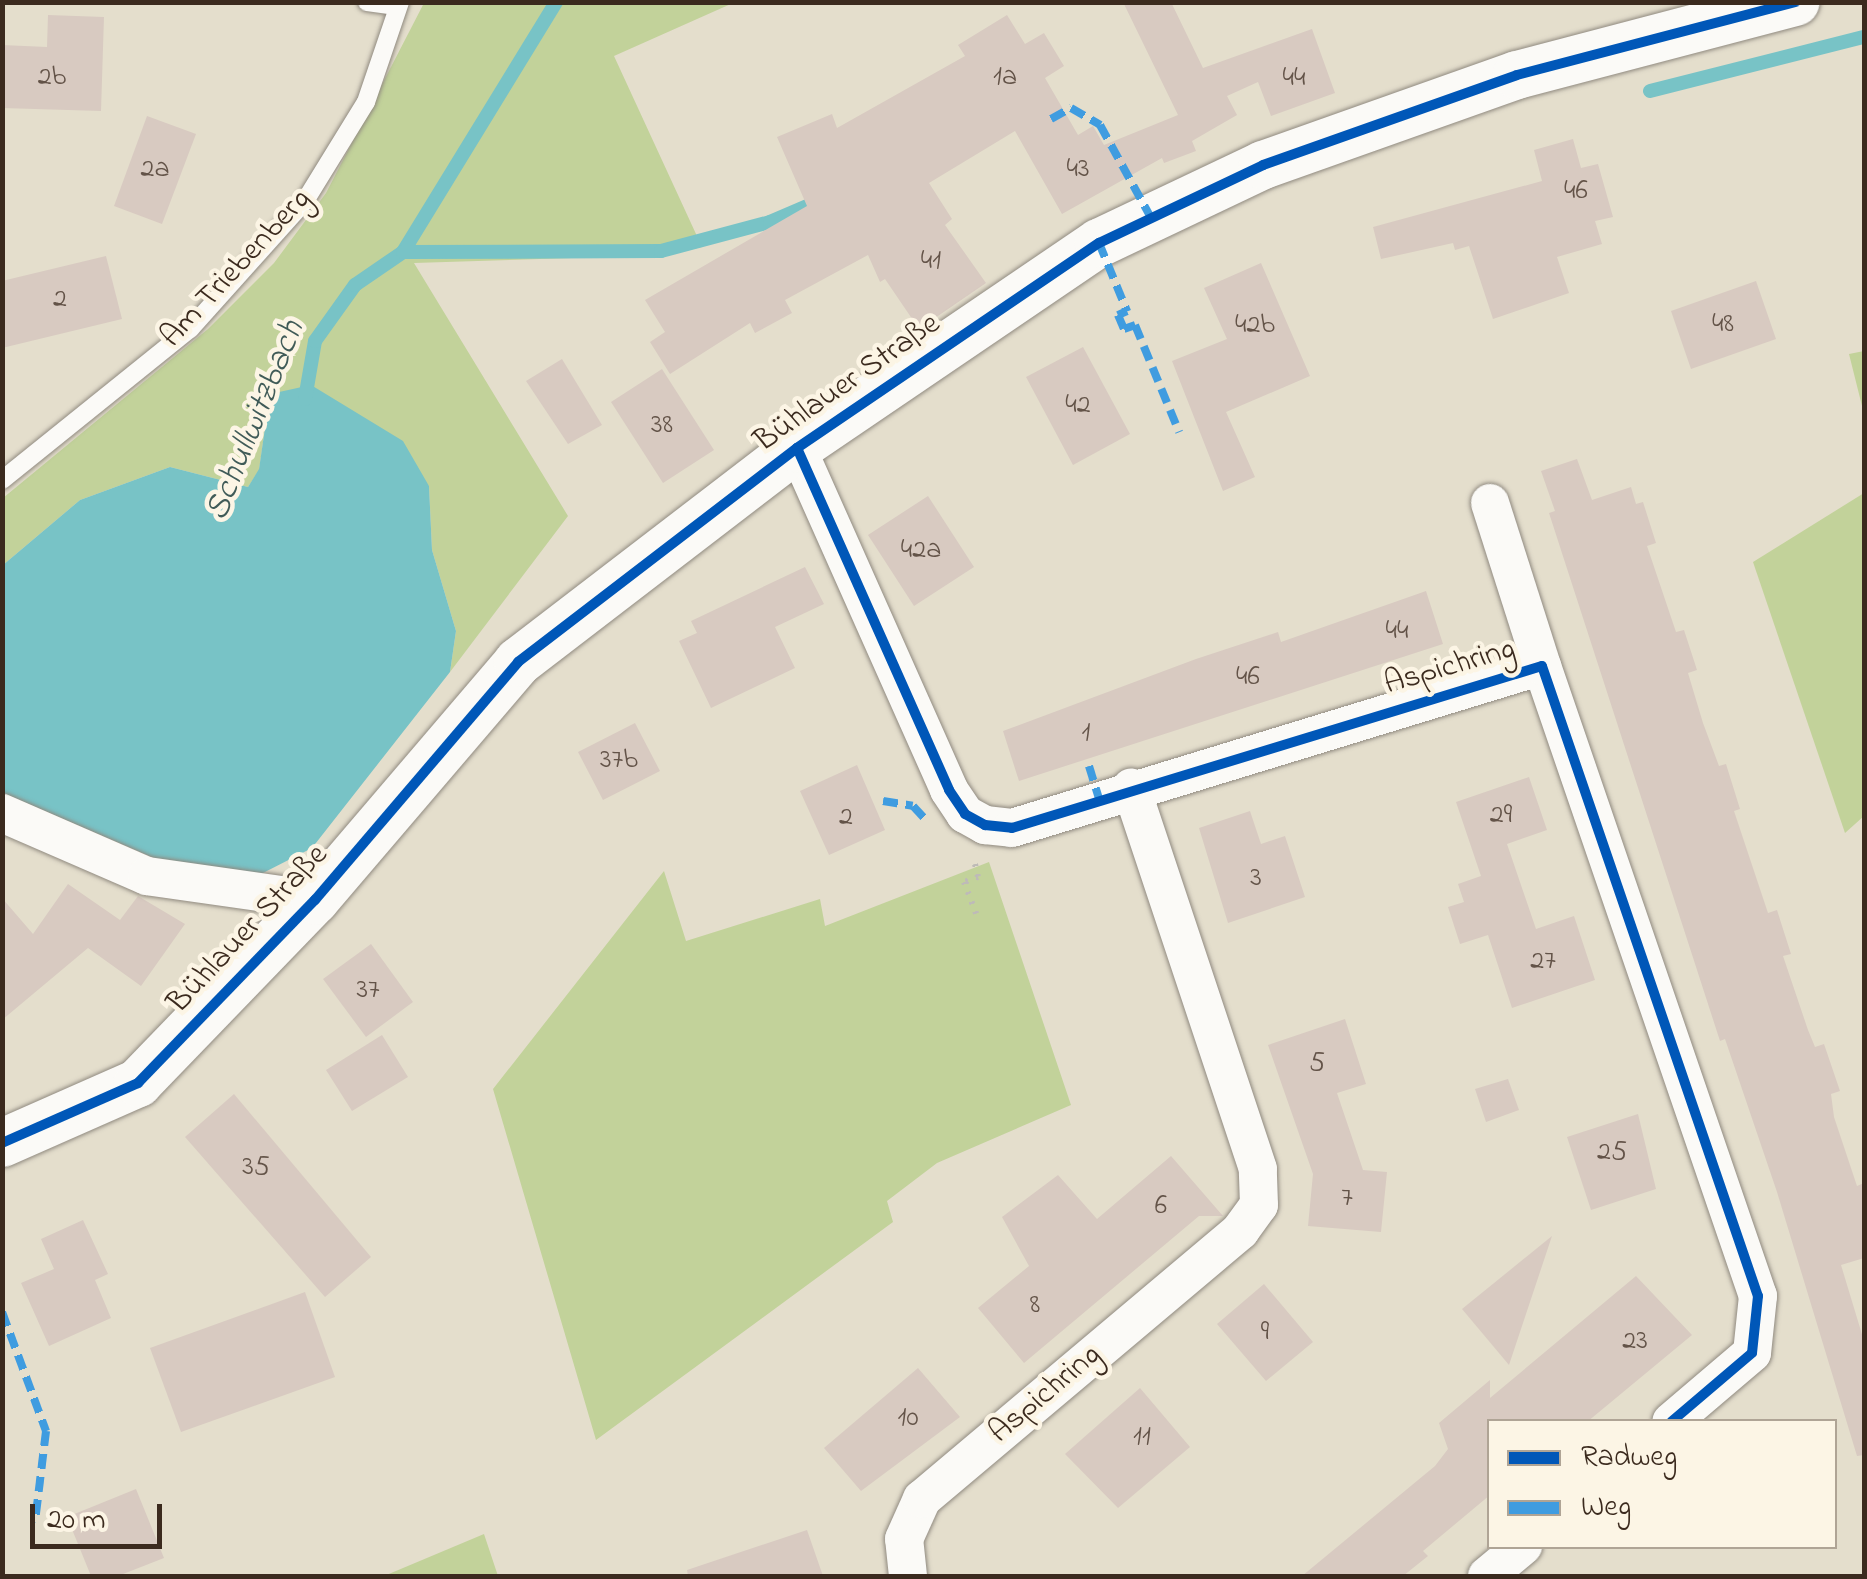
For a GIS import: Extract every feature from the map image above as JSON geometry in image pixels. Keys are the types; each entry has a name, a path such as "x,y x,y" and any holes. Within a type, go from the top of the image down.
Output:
{"street":[{"name":"Bühlauer Straße","path":"2,1143 138,1083 316,900 518,662 797,448 1099,243 1225,182 1517,75 1796,2"},
{"name":"Aspichring","path":"797,448 965,814 1012,828 1131,788 1542,666"},
{"name":"Aspichring","path":"1490,502 1542,666 1758,1296 1752,1353 1675,1419"},
{"name":"Aspichring","path":"908,1576 904,1540 922,1498 1240,1232 1258,1205 1258,1169 1131,788"},
{"path":"2,813 146,876 316,900"},
{"path":"1487,1576 1519,1549"}],"lane":[{"path":"367,2 399,4"},
{"name":"Am Triebenberg","path":"2,480 190,329 305,201 366,102 399,4"}],"green space":[{"path":"424,3 733,3 614,56 702,247 667,255 414,263 568,516 450,672 456,631 432,550 429,486 270,394 259,470 248,487 170,467 80,500 3,565 3,498 208,329 274,263 326,193"},
{"path":"1864,351 1864,414 1849,354"},
{"path":"1864,493 1864,816 1845,833 1753,562"},
{"path":"989,862 1071,1105 937,1163 887,1201 893,1222 596,1440 493,1089 664,871 686,941 820,899 825,926"},
{"path":"484,1534 498,1576 384,1576"}],"water":[{"path":"311,385 403,441 429,486 432,550 456,631 450,672 312,848 261,874 184,871 3,793 3,565 80,500 170,467 248,487 259,469 270,394"}],"building":[{"path":"1123,2 1171,2 1203,68 1312,29 1335,93 1271,116 1258,82 1227,96 1237,115 1192,141 1196,151 1164,163 1162,158 1062,214 1015,131 929,183 952,219 945,225 986,283 919,329 885,279 880,282 868,255 785,300 792,313 755,333 750,323 670,374 650,342 665,332 645,300 807,206 777,137 832,114 837,128 965,56 958,45 1007,15 1025,44 1044,33 1064,66 1045,78 1078,135 1093,126 1104,145 1178,115"},
{"path":"48,15 104,17 101,111 2,108 2,45 47,47"},
{"path":"147,116 196,134 162,224 114,206"},
{"path":"1573,139 1581,168 1598,164 1613,217 1595,221 1602,244 1557,257 1569,293 1493,319 1469,246 1455,250 1453,243 1381,259 1373,227 1542,181 1534,150"},
{"path":"106,256 122,319 2,348 2,281"},
{"path":"1261,263 1310,376 1226,412 1255,477 1223,491 1172,361 1227,339 1204,288"},
{"path":"1756,281 1776,339 1691,369 1671,311"},
{"path":"1083,347 1130,434 1073,465 1026,377"},
{"path":"562,359 602,425 568,444 526,381"},
{"path":"662,369 714,450 663,483 611,402"},
{"path":"1577,459 1592,500 1631,487 1636,504 1643,502 1656,543 1647,546 1676,632 1684,630 1697,670 1688,673 1703,723 1719,766 1726,764 1740,809 1734,811 1768,913 1777,910 1791,954 1783,956 1808,1030 1815,1047 1824,1044 1840,1091 1831,1094 1834,1117 1857,1186 1864,1183 1864,1258 1841,1265 1864,1341 1864,1455 1857,1456 1777,1192 1725,1039 1720,1041 1549,513 1555,511 1541,471"},
{"path":"928,496 974,567 914,606 868,535"},
{"path":"805,567 824,604 775,627 795,668 711,708 679,641 697,633 691,621"},
{"path":"1426,591 1443,644 1019,781 1003,731 1196,659 1278,632 1281,642"},
{"path":"635,723 660,771 603,800 578,752"},
{"path":"857,765 885,830 829,855 800,791"},
{"path":"1529,777 1547,830 1507,844 1536,929 1574,916 1595,980 1512,1008 1488,935 1460,944 1448,907 1464,902 1458,884 1481,876 1456,802"},
{"path":"1250,811 1261,844 1285,836 1305,897 1228,923 1199,828"},
{"path":"68,884 120,920 138,896 185,924 141,986 88,948 2,1020 2,898 33,934"},
{"path":"371,944 413,1002 366,1037 323,979"},
{"path":"1345,1019 1366,1084 1337,1093 1363,1170 1387,1172 1381,1232 1308,1226 1313,1174 1268,1045"},
{"path":"382,1035 408,1077 352,1111 326,1070"},
{"path":"1508,1079 1519,1110 1486,1122 1475,1089"},
{"path":"234,1094 371,1257 325,1297 185,1137"},
{"path":"1638,1114 1656,1189 1591,1210 1567,1137"},
{"path":"1171,1156 1223,1216 1199,1216 1024,1363 978,1308 1029,1266 1002,1217 1058,1175 1097,1219"},
{"path":"83,1220 108,1274 95,1280 111,1318 49,1346 21,1283 54,1269 41,1239"},
{"path":"1552,1236 1509,1365 1462,1309"},
{"path":"1636,1276 1692,1335 1591,1419 1487,1419 1487,1498 1423,1551 1428,1556 1403,1576 1302,1576 1435,1466 1448,1449 1439,1423 1490,1380 1490,1398"},
{"path":"1264,1284 1313,1342 1266,1381 1217,1324"},
{"path":"305,1292 335,1377 181,1432 150,1348"},
{"path":"918,1368 960,1417 861,1491 824,1448"},
{"path":"1140,1388 1190,1447 1118,1508 1065,1454"},
{"path":"136,1489 164,1558 118,1576 91,1576 67,1517"},
{"path":"807,1530 823,1576 688,1576 687,1570"}],"waterway":[{"path":"403,252 556,2"},
{"path":"1650,91 1864,37"},
{"name":"Schullwitzbach","path":"305,399 315,341 355,285 403,252 661,251 770,222 821,200"}],"marked path":[{"path":"1051,119 1071,108 1100,125 1150,216"},
{"path":"1099,243 1127,311 1118,315 1124,329 1135,325 1179,432"},
{"path":"1089,766 1100,801"},
{"path":"883,801 913,806 925,819"},
{"path":"2,1312 46,1431 35,1522"}],"cycle path":[{"path":"2,1143 138,1083 315,900 518,662 797,448 1099,243 1263,165 1517,75 1796,2"},
{"path":"797,448 949,790 965,814 985,825 1012,828 1542,666 1758,1296 1752,1353 1675,1419"}]}
